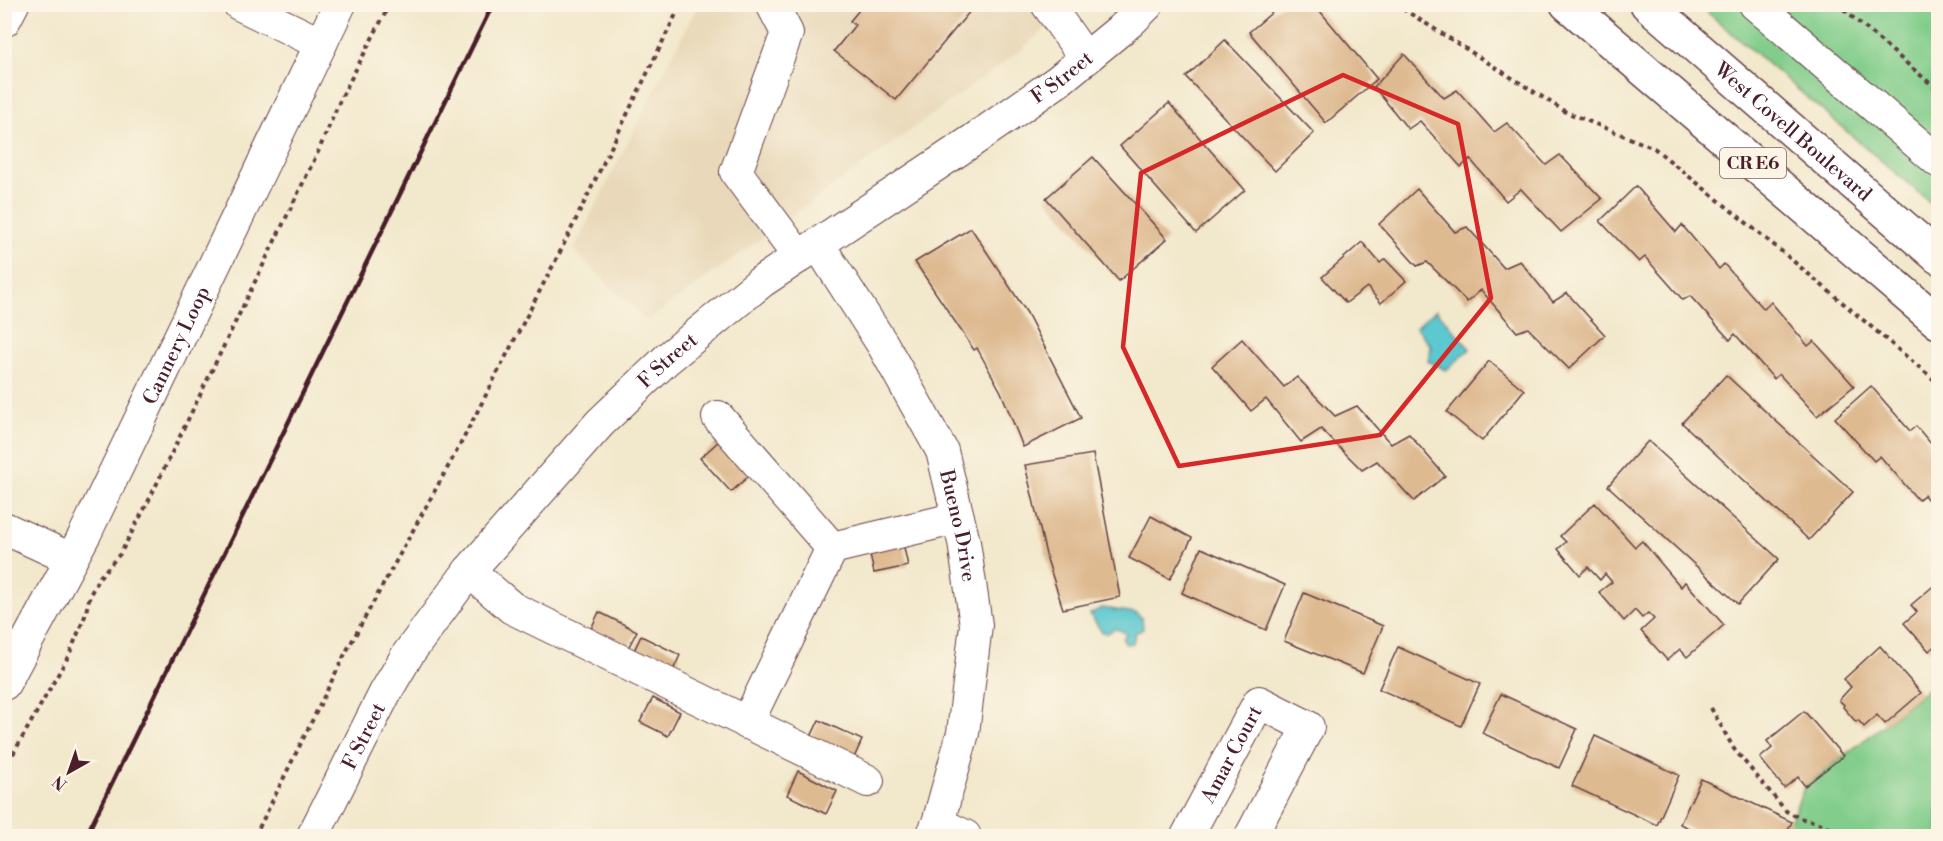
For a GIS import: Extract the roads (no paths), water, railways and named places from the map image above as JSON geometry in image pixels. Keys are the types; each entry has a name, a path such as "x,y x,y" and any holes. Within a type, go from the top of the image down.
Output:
{"main road":[{"name":"CR E6","path":"1567,4 1938,322"},
{"name":"West Covell Boulevard","path":"1647,4 1938,257"}],"street":[{"path":"4,21 13,4"},
{"path":"239,4 321,44"},
{"name":"Cannery Loop","path":"4,684 85,534 340,4"},
{"name":"Bueno Drive","path":"772,4 787,33 736,172 808,251 883,345 942,452 964,542 976,625 963,733 945,832"},
{"path":"1047,4 1086,59"},
{"name":"F Street","path":"314,836 385,693 402,664 469,571 600,423 667,359 761,282 1058,81 1148,4"},
{"path":"1755,4 1938,161"},
{"path":"718,417 831,548"},
{"path":"831,548 958,519"},
{"path":"4,528 71,559"},
{"path":"747,723 831,548"},
{"path":"469,571 512,608 868,781"},
{"name":"Amar Court","path":"1187,837 1259,702 1308,727 1251,837"}],"water":[{"path":"1436,310 1470,349 1446,370 1428,361 1431,346 1416,327"},
{"path":"1102,608 1136,613 1142,618 1143,629 1135,633 1133,643 1126,644 1123,639 1126,634 1120,630 1102,632 1090,614"}],"railway":[{"path":"86,836 493,4"}]}
